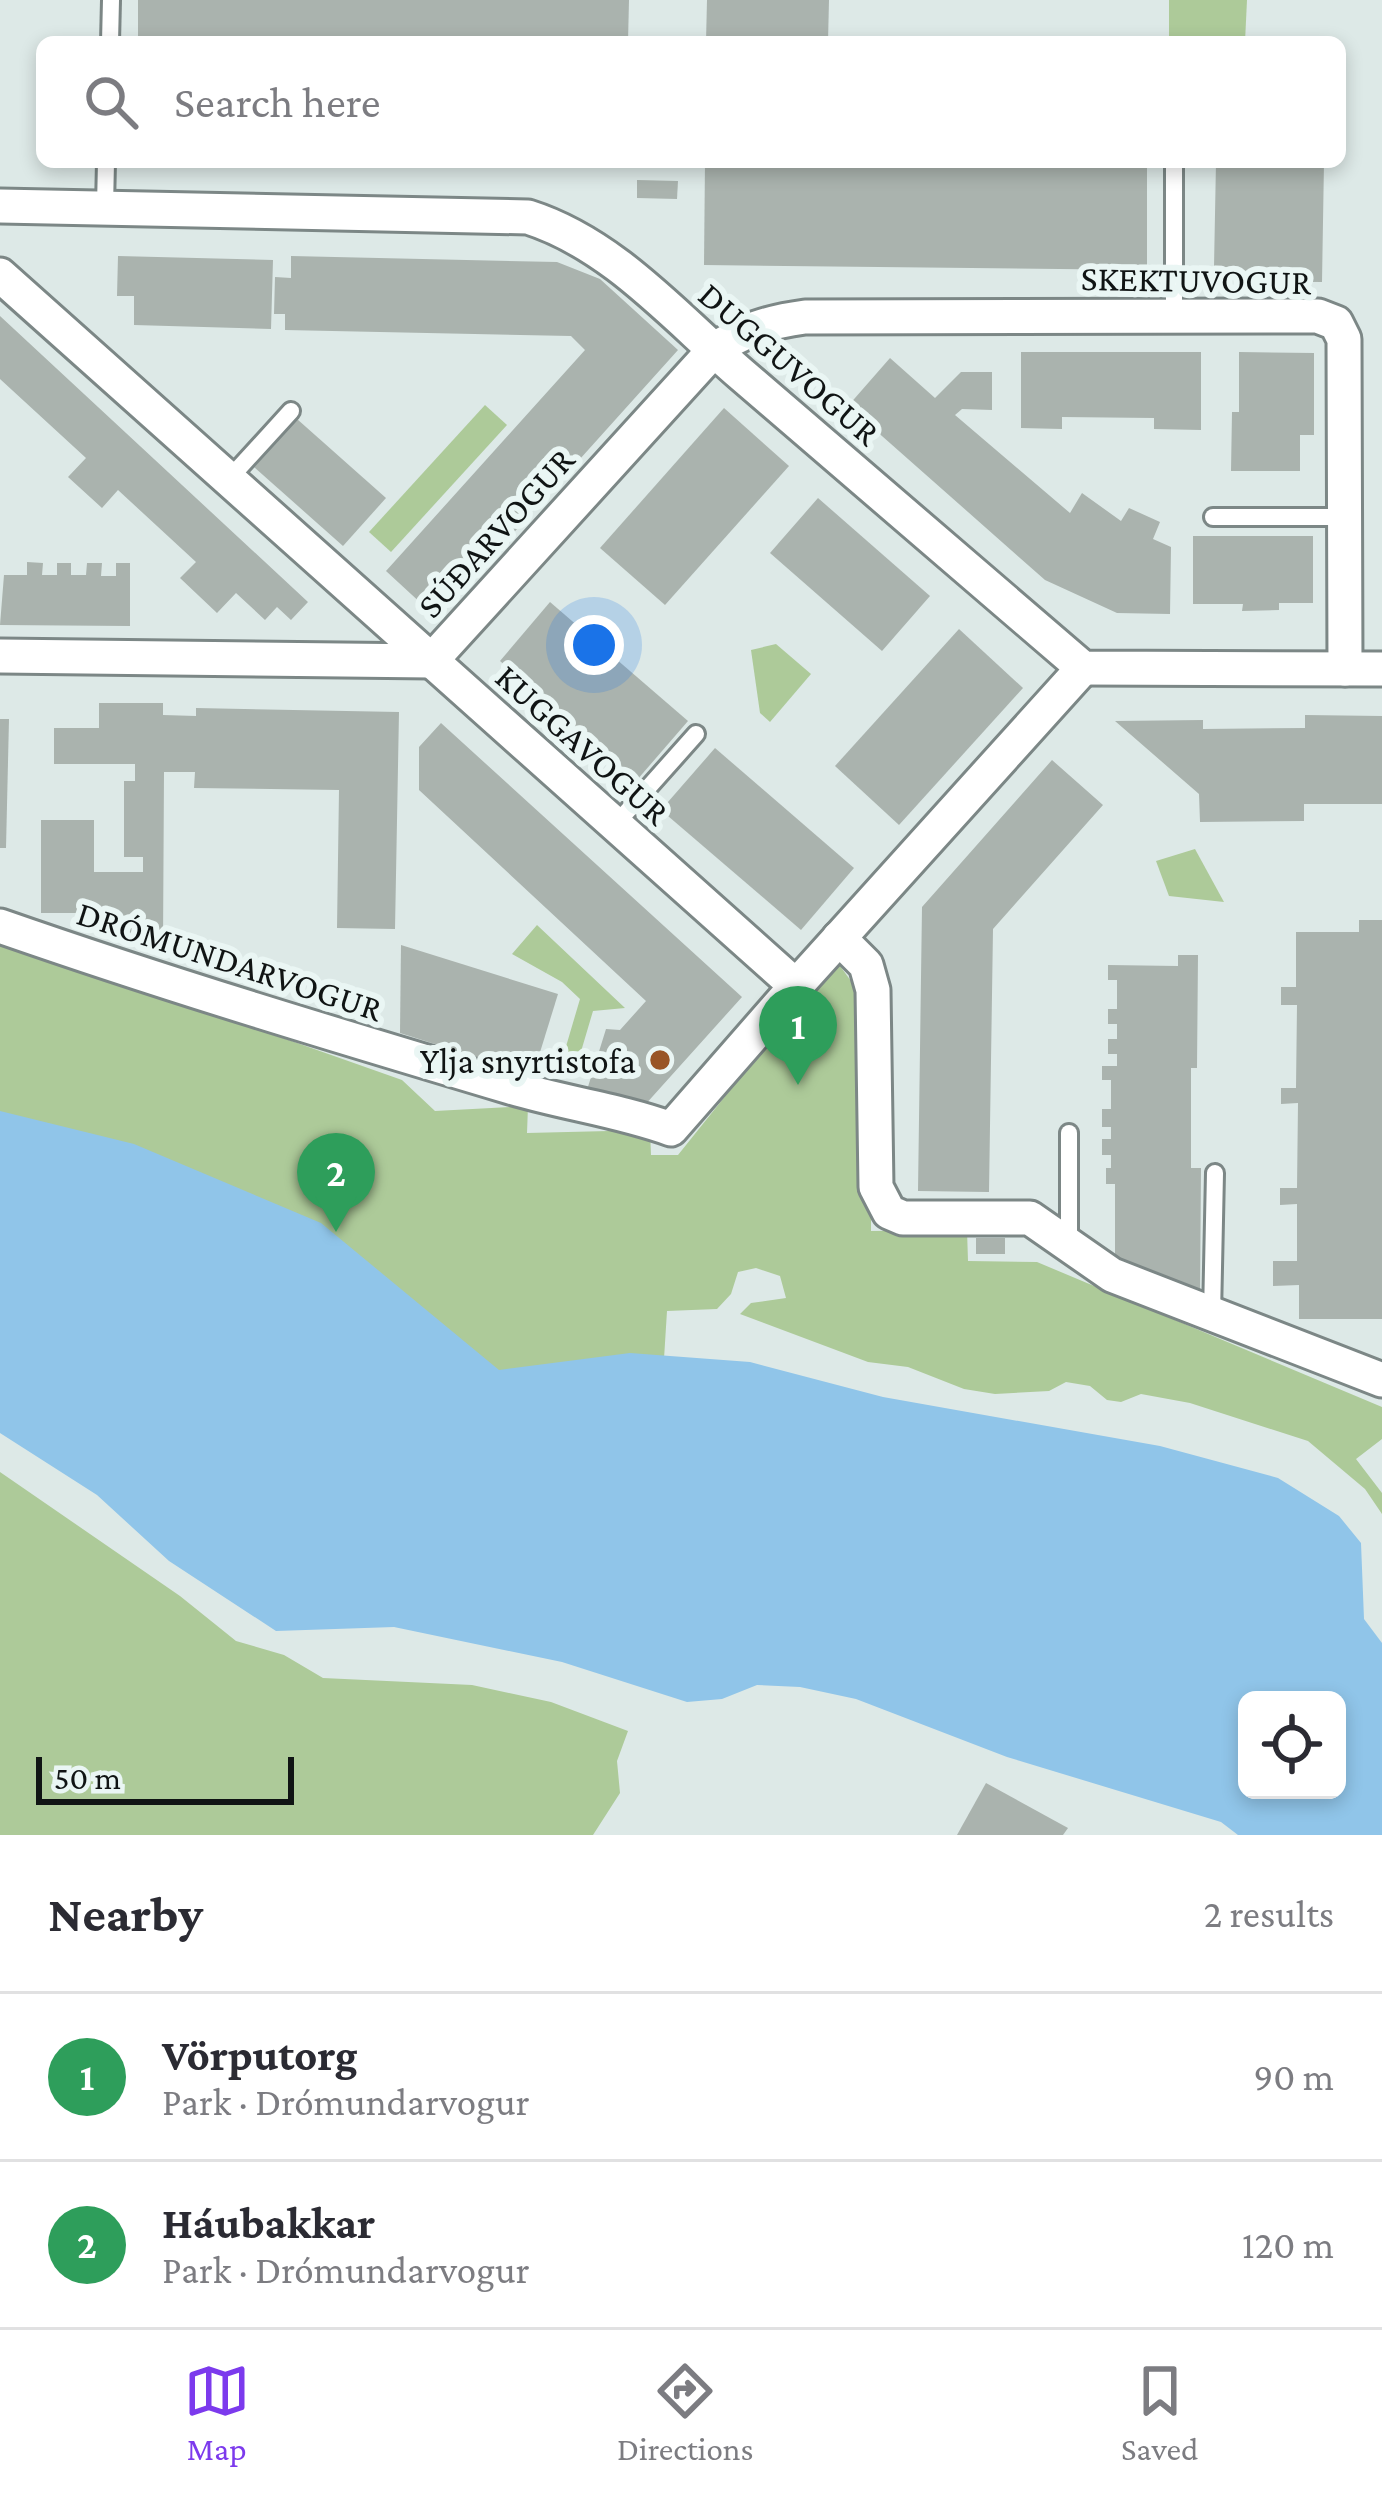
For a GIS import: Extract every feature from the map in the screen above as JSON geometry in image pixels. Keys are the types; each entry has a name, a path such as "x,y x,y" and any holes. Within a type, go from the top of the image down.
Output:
{"street":[{"name":"DUGGUVOGUR","path":"0,206 528,217 561,228 638,280 1083,668"},
{"name":"KUGGAVOGUR","path":"0,274 796,986"},
{"name":"SKEKTUVOGUR","path":"714,350 746,328 805,317 1318,316 1336,322 1344,339 1345,669"},
{"name":"SÚÐARVOGUR","path":"0,656 430,661 714,350"},
{"path":"796,986 1083,668 1382,669"},
{"name":"DRÓMUNDARVOGUR","path":"0,926 154,980 570,1090 670,1129 796,986"},
{"path":"839,938 866,965 873,991 876,1187 890,1212 903,1218 1030,1218 1112,1275 1382,1380"}],"lane":[{"path":"110,36 111,0"},
{"path":"105,206 106,168"},
{"path":"1174,168 1174,316"},
{"path":"228,480 291,411"},
{"path":"1214,517 1345,518"},
{"path":"615,825 696,734"},
{"path":"1070,1133 1070,1245"},
{"path":"1212,1315 1215,1173"}],"green space":[{"path":"1169,0 1247,0 1245,36 1169,36"},
{"path":"485,405 507,425 391,552 369,532"},
{"path":"776,644 811,674 770,722 760,713 751,650"},
{"path":"1195,849 1224,902 1169,896 1156,861"},
{"path":"537,925 625,1008 593,1011 577,1065 562,1060 580,999 562,982 512,954"},
{"path":"0,938 402,1080 435,1111 528,1106 527,1133 650,1130 651,1155 678,1155 835,959 856,988 861,1005 865,1206 871,1207 871,1231 967,1230 968,1261 1037,1262 1382,1407 1382,1439 1356,1459 1382,1493 1382,1514 1365,1489 1308,1441 1190,1403 1141,1394 1121,1402 1107,1400 1090,1386 1066,1382 1049,1391 995,1394 964,1389 908,1367 868,1362 740,1314 751,1303 786,1298 780,1276 756,1268 738,1272 731,1294 717,1309 667,1311 650,1582 0,1279"},
{"path":"0,1472 180,1596 236,1641 284,1655 323,1678 472,1685 551,1702 628,1731 617,1761 620,1793 593,1835 0,1835"}],"water":[{"path":"0,1111 134,1144 321,1223 499,1370 630,1353 750,1362 883,1397 1160,1446 1278,1478 1339,1516 1361,1543 1364,1619 1382,1643 1382,1835 1238,1835 1221,1822 1007,1757 856,1699 800,1687 757,1685 722,1699 687,1702 562,1662 394,1627 276,1631 169,1561 97,1495 0,1433"}],"building":[{"path":"138,0 629,0 628,36 138,36"},
{"path":"707,0 829,0 828,36 706,36"},
{"path":"705,168 1147,168 1147,270 704,265"},
{"path":"1216,168 1324,168 1322,282 1237,281 1237,267 1214,267"},
{"path":"637,180 678,181 677,199 637,198"},
{"path":"118,256 273,260 271,329 134,325 134,296 117,296"},
{"path":"291,256 557,262 600,279 678,350 437,618 386,571 585,350 571,336 285,330 285,314 274,314 275,277 291,278"},
{"path":"0,316 308,602 291,620 277,607 265,620 236,593 217,613 180,578 196,562 118,490 102,508 68,477 86,458 0,379"},
{"path":"1021,352 1201,352 1201,430 1154,429 1154,418 1062,417 1062,429 1021,428"},
{"path":"1239,352 1314,353 1314,435 1300,435 1300,471 1231,471 1232,412 1239,412"},
{"path":"890,358 935,398 961,372 992,372 992,410 962,409 955,415 1070,513 1082,493 1121,521 1129,508 1160,522 1153,539 1171,547 1170,614 1117,613 1045,580 848,406"},
{"path":"724,408 789,466 665,605 600,548"},
{"path":"297,419 386,498 343,546 254,467"},
{"path":"818,498 930,596 882,651 770,553"},
{"path":"1193,536 1313,536 1313,603 1279,603 1279,610 1242,611 1243,604 1193,604"},
{"path":"27,562 43,563 42,575 57,575 57,563 71,563 71,575 86,575 87,563 102,563 101,576 116,576 116,563 130,563 130,626 0,625 4,575 27,575"},
{"path":"550,602 688,721 637,780 500,661"},
{"path":"959,629 1023,688 899,825 835,766"},
{"path":"99,703 163,703 163,715 196,716 196,708 399,712 395,929 337,928 339,790 194,788 195,772 164,772 163,943 124,943 124,936 107,936 107,913 41,913 41,820 94,820 94,872 143,872 143,857 124,857 124,781 135,781 135,764 54,764 54,728 99,728"},
{"path":"1305,715 1382,716 1382,804 1304,804 1304,821 1200,822 1199,794 1115,721 1203,720 1203,729 1305,728"},
{"path":"0,719 9,719 6,848 0,848"},
{"path":"441,723 742,997 644,1106 587,1090 606,1029 620,1030 646,1001 419,790 419,747"},
{"path":"715,748 854,868 801,930 661,810"},
{"path":"1052,760 1103,805 993,929 989,1192 918,1191 922,907"},
{"path":"1359,920 1382,920 1382,1319 1299,1319 1299,1285 1273,1286 1273,1261 1297,1261 1297,1204 1280,1205 1280,1188 1297,1188 1298,1103 1281,1104 1281,1088 1296,1088 1297,1005 1281,1005 1281,987 1296,987 1296,932 1359,932"},
{"path":"401,945 558,994 533,1075 400,1033"},
{"path":"1178,955 1198,955 1191,1168 1201,1168 1200,1299 1115,1265 1115,1184 1106,1184 1111,1155 1102,1155 1102,1139 1111,1139 1111,1127 1102,1127 1102,1109 1111,1109 1111,1080 1102,1080 1102,1066 1117,1066 1117,1054 1108,1054 1108,1039 1117,1039 1117,1024 1108,1024 1108,1009 1117,1009 1117,980 1108,980 1108,965 1178,966"},
{"path":"976,1238 1005,1238 1005,1254 976,1254"},
{"path":"986,1783 1068,1828 1063,1835 957,1835"}],"place":[{"name":"Ylja snyrtistofa","path":"660,1060"},
{"name":"Vörputorg","path":"798,1085"},
{"name":"Háubakkar","path":"336,1232"}]}
